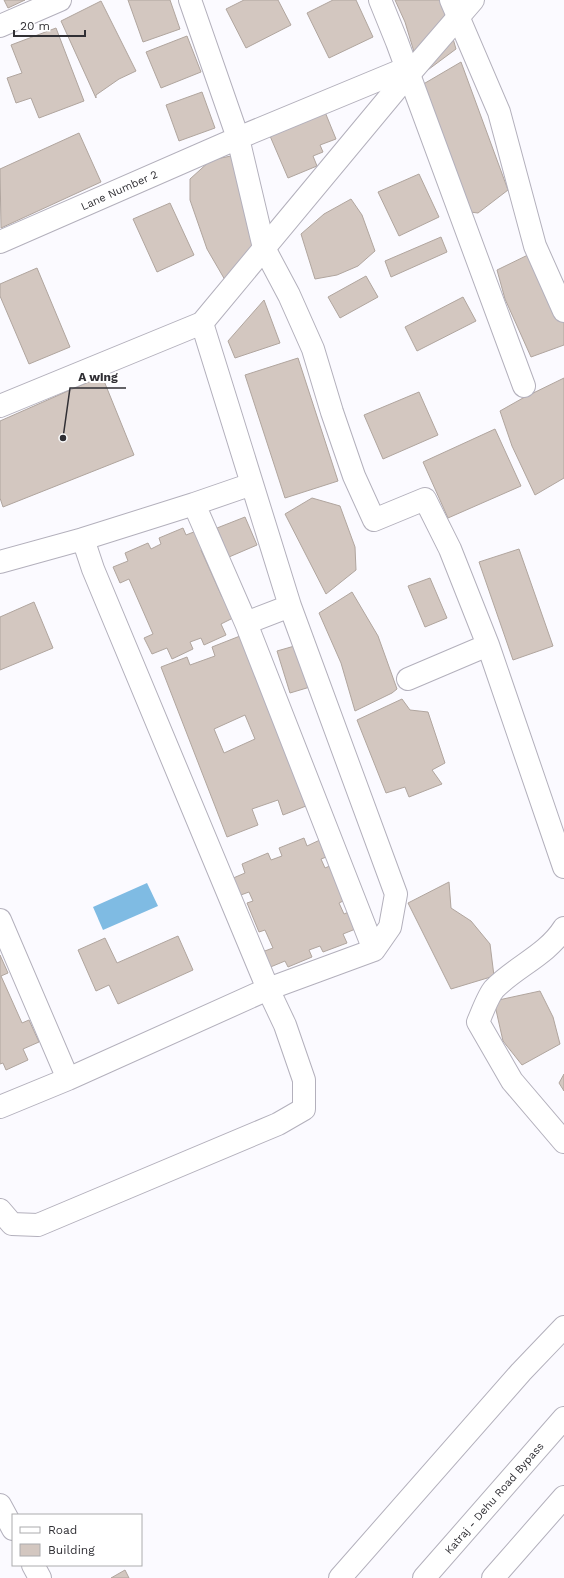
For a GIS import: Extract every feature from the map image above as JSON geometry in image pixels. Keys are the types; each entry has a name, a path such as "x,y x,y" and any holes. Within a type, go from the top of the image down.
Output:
{"main road":[{"path":"0,26 60,0"},
{"path":"190,0 238,138 264,248 289,295 312,349 354,476 374,520 425,499 450,549 488,646 564,867"},
{"path":"380,0 408,71 524,386"},
{"path":"0,406 202,323 408,71 454,9 473,0"},
{"path":"454,9 499,112 534,246 564,311"},
{"name":"Lane Number 2","path":"0,242 238,138 408,71"},
{"path":"0,1108 268,989 374,950 390,927 396,894 290,606 202,323"},
{"path":"0,562 83,539 252,484"},
{"path":"194,504 246,623 374,950"},
{"path":"0,1210 12,1224 38,1225 278,1124 304,1109 304,1080 285,1025 268,989 93,569 83,539"},
{"path":"246,623 290,606"},
{"path":"408,679 488,646"},
{"path":"0,920 68,1079"},
{"path":"564,928 560,935 541,952 493,990 478,1022 512,1081 564,1142"},
{"path":"340,1578 521,1372 564,1327"},
{"name":"Katraj - Dehu Road Bypass","path":"424,1578 564,1418"},
{"path":"493,1578 564,1498"},
{"path":"0,1505 12,1527"},
{"path":"34,1566 40,1578"}],"water":[{"path":"147,883 158,906 103,930 93,907"}],"building":[{"path":"4,0 25,0 8,8"},
{"path":"128,0 170,0 180,29 143,42"},
{"path":"244,0 278,0 291,25 246,48 226,9"},
{"path":"333,0 356,0 373,37 329,58 307,13"},
{"path":"395,0 442,0 456,49 421,75 405,22"},
{"path":"101,1 136,71 119,79 96,95 96,98 61,21"},
{"path":"56,28 84,101 39,118 31,98 16,103 7,78 22,73 11,45"},
{"path":"187,36 201,72 161,88 146,52"},
{"path":"461,62 508,190 478,213 470,212 420,86"},
{"path":"202,92 215,128 179,141 166,105"},
{"path":"325,112 336,139 320,145 323,152 313,156 317,166 288,178 270,136"},
{"path":"79,133 101,182 1,228 0,169"},
{"path":"231,156 257,247 244,267 225,278 225,280 207,249 190,200 190,179 211,160"},
{"path":"419,174 439,217 399,236 378,192"},
{"path":"351,199 362,215 375,251 358,266 337,275 315,279 301,234 324,214"},
{"path":"170,203 194,255 157,272 133,219"},
{"path":"441,237 447,252 391,277 385,261"},
{"path":"532,253 564,320 564,345 531,357 505,299 497,270"},
{"path":"37,268 70,347 29,364 0,296 0,284"},
{"path":"366,276 378,297 340,318 328,297"},
{"path":"463,297 476,321 417,351 405,327"},
{"path":"264,300 280,343 235,358 228,341"},
{"path":"298,358 338,481 285,498 245,375"},
{"path":"102,376 134,455 3,507 0,498 0,421"},
{"path":"564,378 564,478 535,495 512,446 500,411"},
{"path":"419,392 438,435 383,459 364,415"},
{"path":"495,429 521,486 448,518 423,462"},
{"path":"312,498 340,506 355,547 356,570 326,594 285,514"},
{"path":"245,517 257,545 229,557 217,528"},
{"path":"183,528 186,535 199,530 207,547 201,550 222,597 228,595 237,616 221,624 226,635 204,645 201,638 190,642 193,649 172,659 167,648 152,654 144,638 153,634 129,579 120,583 113,567 128,561 125,553 148,543 151,549 161,544 159,538"},
{"path":"519,549 553,646 513,660 479,562"},
{"path":"430,578 447,618 425,627 408,586"},
{"path":"352,592 378,636 397,689 392,693 355,711 341,663 319,613"},
{"path":"34,602 53,648 0,670 0,617"},
{"path":"240,636 306,806 283,815 278,800 252,809 258,825 227,837 161,667 187,657 190,665 215,656 212,647","holes":["245,715 255,739 224,753 214,729"]},
{"path":"298,645 310,687 290,693 277,651"},
{"path":"402,699 410,710 428,712 445,763 432,770 442,784 409,797 405,787 386,793 357,720"},
{"path":"304,838 307,846 322,839 329,856 321,859 325,868 332,865 347,899 339,903 344,914 351,911 358,928 343,934 347,943 323,952 320,946 309,950 312,957 288,967 285,961 268,968 262,952 273,948 265,930 259,932 247,903 253,901 249,892 238,896 231,879 245,873 242,864 268,853 271,860 282,856 279,848"},
{"path":"449,882 451,908 471,921 490,944 494,976 451,989 408,903"},
{"path":"178,936 193,970 118,1004 109,985 96,991 78,950 105,938 117,963"},
{"path":"0,955 8,973 1,976 22,1023 29,1020 39,1042 23,1049 28,1060 6,1070 3,1063 0,1064"},
{"path":"540,991 553,1017 560,1044 522,1065 503,1041 494,1001"},
{"path":"564,1074 564,1091 559,1083"},
{"path":"125,1570 129,1578 111,1578"}],"place":[{"name":"A wing","path":"63,438"}]}
